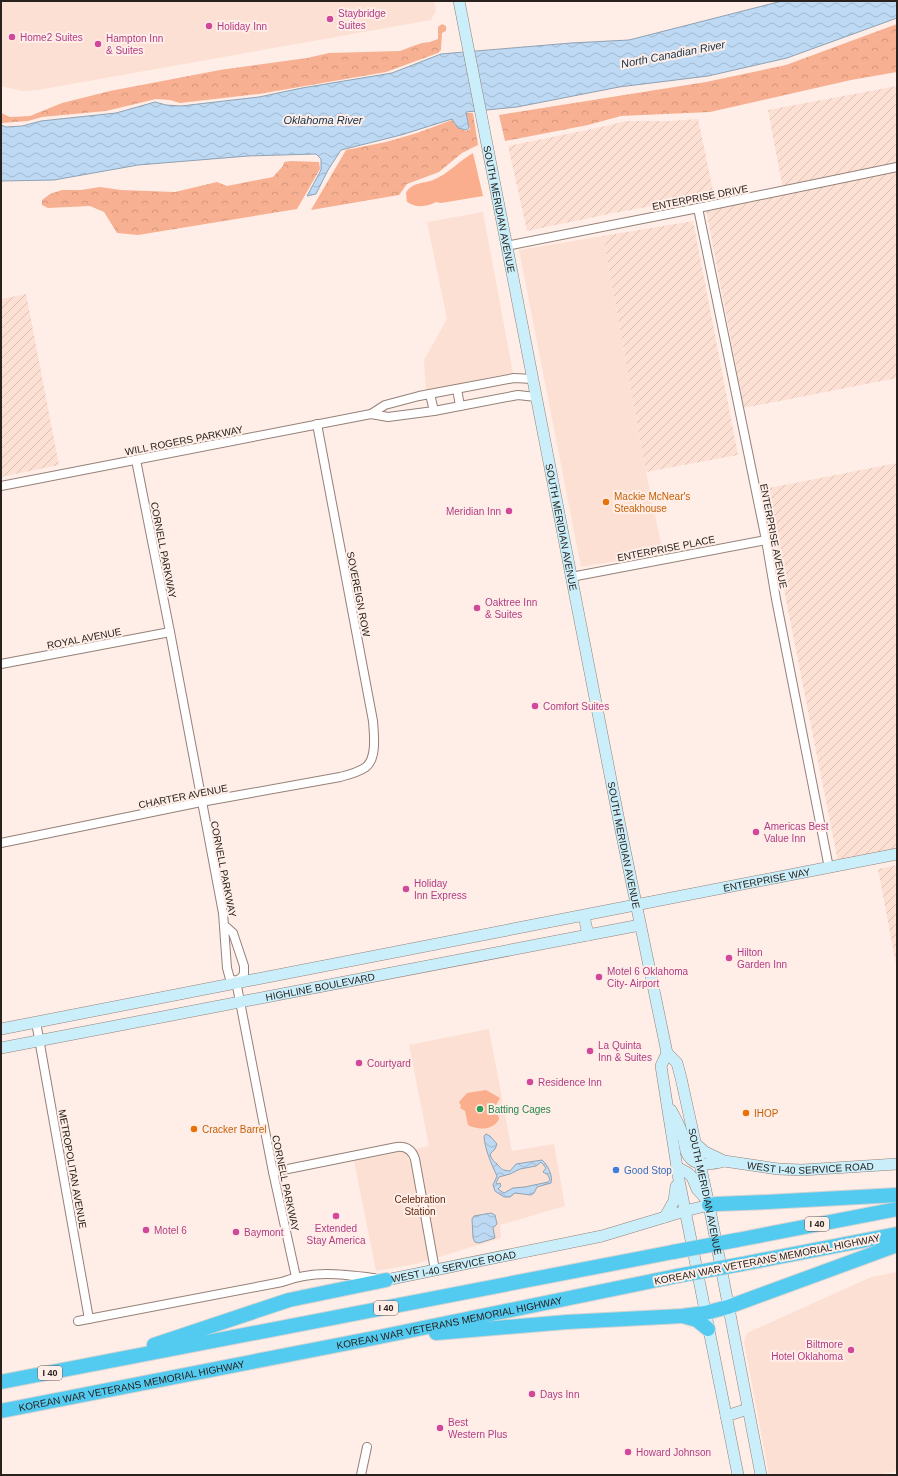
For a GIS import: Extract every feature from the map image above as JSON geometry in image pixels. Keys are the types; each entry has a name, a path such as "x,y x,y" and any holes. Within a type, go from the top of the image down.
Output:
{"highway":[{"path":"708,1203 767,1202 897,1194"},
{"name":"I 40","path":"1,1382 897,1209"},
{"name":"KOREAN WAR VETERANS MEMORIAL HIGHWAY","path":"1,1411 374,1338 677,1276 897,1234"},
{"path":"374,1338 567,1322 682,1316 705,1313 897,1245"},
{"path":"99,1363 289,1300 386,1280"},
{"path":"682,1316 697,1320 708,1329"}],"main road":[{"name":"SOUTH MERIDIAN AVENUE","path":"459,1 636,906 667,1053 677,1063 696,1144 761,1475"},
{"name":"ENTERPRISE WAY","path":"636,906 897,854"},
{"name":"HIGHLINE BOULEVARD","path":"1,1029 236,982 636,906"},
{"path":"584,916 588,935"},
{"name":"HIGHLINE BOULEVARD","path":"1,1048 640,925"},
{"name":"SOUTH MERIDIAN AVENUE","path":"667,1053 661,1066 679,1180 738,1475"},
{"path":"667,1103 676,1119 688,1156 693,1161 700,1164"},
{"name":"WEST I-40 SERVICE ROAD","path":"696,1144 704,1152 724,1161 791,1170 897,1164"},
{"name":"WEST I-40 SERVICE ROAD","path":"700,1164 713,1164 724,1161"},
{"path":"677,1166 688,1172 700,1193 708,1203"},
{"path":"665,1217 674,1201 679,1180"},
{"name":"WEST I-40 SERVICE ROAD","path":"386,1280 602,1236 708,1203"},
{"path":"726,1416 748,1409"}],"street":[{"name":"ENTERPRISE DRIVE","path":"506,246 897,167"},
{"name":"ENTERPRISE AVENUE","path":"698,208 766,540 776,599 829,868"},
{"name":"WILL ROGERS PARKWAY","path":"371,414 385,405 430,394 514,378 533,380"},
{"path":"457,389 460,406"},
{"path":"430,394 434,410"},
{"name":"WILL ROGERS PARKWAY","path":"1,486 371,414 388,417 518,395 536,397"},
{"name":"SOVEREIGN ROW","path":"317,424 373,721 374,741 372,755 367,766"},
{"name":"CORNELL PARKWAY","path":"136,460 202,802 224,925 227,968 230,979 236,982 273,1172 296,1277"},
{"name":"ENTERPRISE PLACE","path":"571,577 766,540"},
{"name":"ROYAL AVENUE","path":"1,664 170,632"},
{"name":"CHARTER AVENUE","path":"1,843 202,802 340,777 351,774 367,766"},
{"path":"224,925 233,933 244,966 244,974 236,982"},
{"name":"METROPOLITAN AVENUE","path":"36,1022 90,1319"},
{"path":"273,1172 396,1147 404,1147 409,1150 415,1159 435,1270"},
{"name":"WEST I-40 SERVICE ROAD","path":"78,1321 282,1282 296,1277 328,1273 386,1280"},
{"path":"361,1475 367,1447"}],"shaded area":[{"path":"1,1 434,1 436,11 431,20 38,90 22,91 1,86"},
{"path":"897,86 897,378 744,408 706,210 784,195 768,110"},
{"path":"698,119 714,195 614,213 527,231 508,146 626,121 671,121"},
{"path":"473,153 483,196 441,203 436,202 422,206 407,202 406,193 408,189 414,185 433,180 449,171"},
{"path":"483,212 513,373 426,390 424,360 447,319 427,222"},
{"path":"693,221 738,455 646,472 603,236"},
{"path":"603,236 646,472 663,553 581,567 519,250"},
{"path":"26,294 59,465 1,477 1,299"},
{"path":"897,463 897,851 838,862 764,489"},
{"path":"897,865 897,970 878,869"},
{"name":"Celebration Station","path":"489,1029 512,1151 554,1144 565,1206 500,1225 501,1238 416,1264 376,1271 354,1161 429,1146 409,1045"},
{"name":"Batting Cages","path":"486,1090 500,1098 496,1105 499,1119 493,1126 485,1128 476,1128 468,1125 465,1111 460,1108 461,1106 459,1102 467,1093"},
{"name":"Biltmore Hotel Oklahoma","path":"897,1272 897,1471 878,1475 769,1475 744,1342 747,1333 871,1277"}],"green space":[{"path":"442,24 446,26 446,31 442,33 441,50 438,53 386,72 259,94 180,103 170,100 156,99 106,111 42,117 28,121 1,123 1,113 10,117 30,116 62,103 110,91 220,70 307,58 329,53 400,51 438,39 438,27"},
{"path":"897,24 897,72 851,80 710,112 621,116 588,125 505,141 499,115 706,82 786,65"},
{"path":"466,113 473,113 478,145 462,153 439,172 407,184 399,195 311,210 346,150 386,142 417,133 452,120 458,128 466,131 470,129"},
{"path":"284,162 319,162 320,169 297,209 138,235 117,233 104,212 90,206 48,208 42,205 42,200 50,194 62,190 81,190 100,187 121,190 175,192 217,182 227,186 273,177 283,166"}],"water":[{"name":"Oklahoma River","path":"782,1 897,1 897,18 787,58 708,76 619,87 517,107 466,112 469,128 466,130 458,128 452,119 401,135 341,150 328,170 316,194 307,196 321,170 321,159 316,154 248,156 138,165 54,180 1,181 1,125 6,127 22,126 41,121 116,113 155,102 166,105 181,106 259,97 302,88 392,73 441,54 571,43 629,40"},
{"path":"486,1134 490,1136 497,1144 495,1149 490,1154 493,1160 502,1169 510,1171 516,1164 542,1160 550,1171 551,1183 537,1187 531,1195 515,1193 510,1197 504,1197 495,1191 493,1185 497,1176 487,1151 484,1136","holes":["541,1162 546,1168 543,1172 548,1175 550,1180 548,1182 513,1188 504,1193 498,1189 501,1186 500,1183 496,1183 499,1177 520,1169 536,1166"]},
{"path":"491,1213 495,1215 497,1224 493,1228 495,1238 479,1243 475,1242 473,1238 472,1219 474,1216"}],"place":[{"name":"Staybridge Suites","path":"330,19"},
{"name":"Holiday Inn","path":"209,26"},
{"name":"Home2 Suites","path":"12,37"},
{"name":"Hampton Inn & Suites","path":"98,44"},
{"name":"Mackie McNear's Steakhouse","path":"606,502"},
{"name":"Meridian Inn","path":"509,511"},
{"name":"Oaktree Inn & Suites","path":"477,608"},
{"name":"Comfort Suites","path":"535,706"},
{"name":"Americas Best Value Inn","path":"756,832"},
{"name":"Holiday Inn Express","path":"406,889"},
{"name":"Hilton Garden Inn","path":"729,958"},
{"name":"Motel 6 Oklahoma City- Airport","path":"599,977"},
{"name":"La Quinta Inn & Suites","path":"590,1051"},
{"name":"Courtyard","path":"359,1063"},
{"name":"Residence Inn","path":"530,1082"},
{"name":"Batting Cages","path":"480,1109"},
{"name":"IHOP","path":"746,1113"},
{"name":"Cracker Barrel","path":"194,1129"},
{"name":"Good Stop","path":"616,1170"},
{"name":"Extended Stay America","path":"336,1216"},
{"name":"Motel 6","path":"146,1230"},
{"name":"Baymont","path":"236,1232"},
{"name":"Biltmore Hotel Oklahoma","path":"851,1350"},
{"name":"Days Inn","path":"532,1394"},
{"name":"Best Western Plus","path":"440,1428"},
{"name":"Howard Johnson","path":"628,1452"}],"water label":[{"name":"North Canadian River","path":"673,54"}]}
